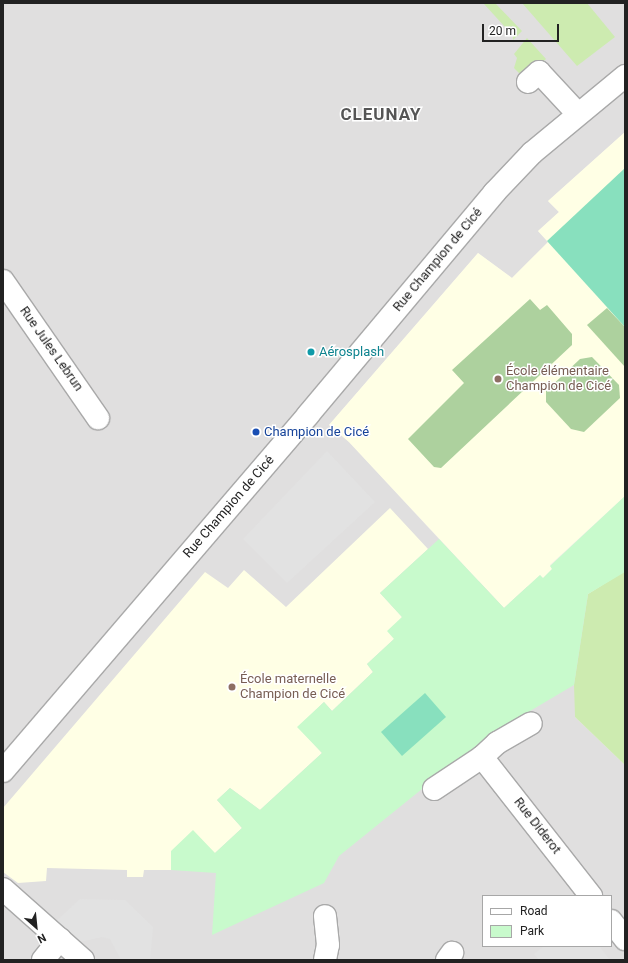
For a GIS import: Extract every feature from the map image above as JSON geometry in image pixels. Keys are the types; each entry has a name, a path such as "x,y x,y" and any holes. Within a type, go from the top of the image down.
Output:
{"street":[{"path":"528,82 538,72 578,114"},
{"name":"Rue Champion de Cicé","path":"3,771 308,416 494,193 532,153 625,76"},
{"name":"Rue Jules Lebrun","path":"4,283 98,418"},
{"path":"434,789 482,757 497,743 531,723"},
{"name":"Rue Diderot","path":"482,757 590,895"},
{"path":"3,890 83,960"},
{"path":"325,916 328,945 325,960"},
{"path":"612,922 625,939"},
{"path":"43,960 60,940"}],"shaded area":[{"path":"3,3 625,3 625,132 548,201 559,212 538,231 548,242 512,278 478,253 329,425 349,442 478,581 588,594 575,717 625,765 625,960 3,960"},
{"name":"École élémentaire Champion de Cicé","path":"625,132 625,496 550,565 552,569 543,578 540,575 504,608 349,442 329,425 478,253 512,278 548,242 538,231 559,212 548,201"},
{"path":"327,451 375,502 287,583 243,539"},
{"name":"École maternelle Champion de Cicé","path":"390,508 428,549 380,593 402,617 394,639 367,664 373,672 332,711 324,702 298,727 322,753 260,810 230,788 217,800 242,828 215,853 171,851 171,870 144,870 143,877 127,877 127,870 47,868 46,881 18,883 3,872 3,808 205,572 228,588 244,570 286,607"},
{"path":"80,899 125,900 153,927 150,960 121,960 110,939 102,937 71,944 52,925"},
{"path":"543,947 600,947 610,960 539,960 534,954"}],"green space":[{"path":"495,3 522,31 513,40 513,26 505,27 484,4"},
{"path":"522,3 587,3 615,37 577,66"},
{"path":"527,38 546,59 524,78 514,68 517,58 514,54"},
{"path":"625,168 625,327 547,241"},
{"path":"530,299 540,310 547,305 572,334 572,345 441,468 434,467 408,439 464,383 452,370"},
{"path":"607,308 625,327 625,367 587,325"},
{"path":"592,357 619,385 620,398 584,432 571,429 546,402 546,391 580,359"},
{"path":"625,496 625,572 588,594 574,685 491,734 339,856 324,883 212,935 216,873 171,870 171,851 193,830 215,853 242,828 217,800 230,788 260,810 322,753 297,727 324,702 332,711 373,672 367,664 394,639 387,631 402,617 380,593 439,539 504,608 540,575 543,578 552,569 550,566"},
{"path":"625,571 625,765 575,717 574,685 588,594"},
{"path":"425,693 446,717 402,756 381,732"}],"place":[{"name":"Aérosplash","path":"311,352"},
{"name":"École élémentaire Champion de Cicé","path":"498,379"},
{"name":"Champion de Cicé","path":"256,432"},
{"name":"École maternelle Champion de Cicé","path":"232,687"}],"district":[{"name":"CLEUNAY","path":"381,115"}]}
